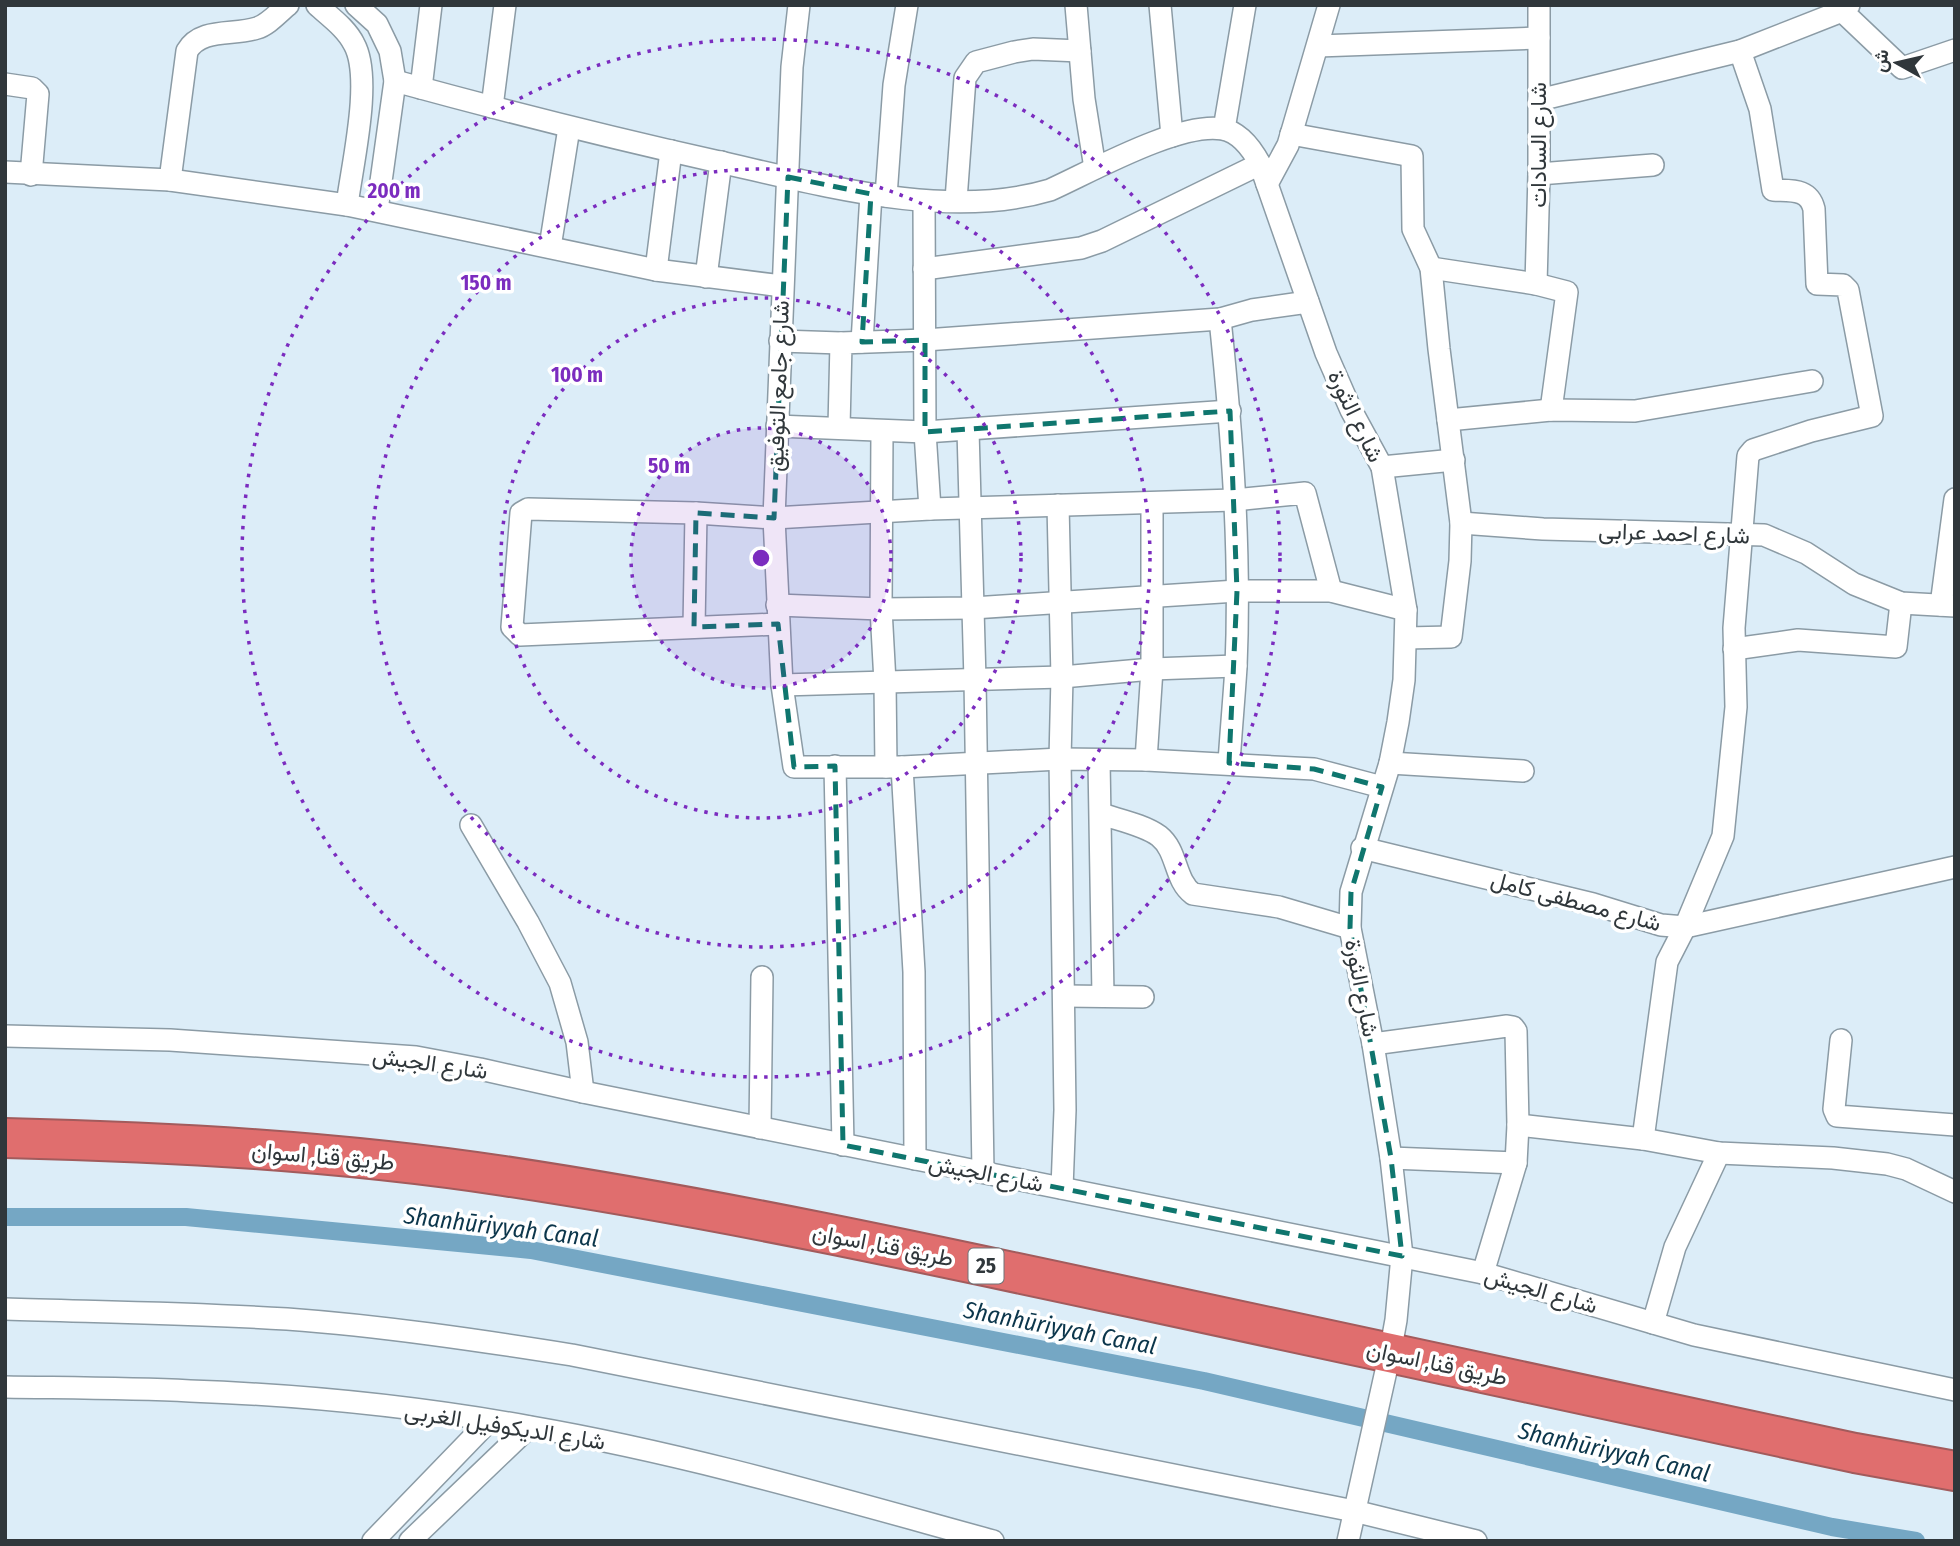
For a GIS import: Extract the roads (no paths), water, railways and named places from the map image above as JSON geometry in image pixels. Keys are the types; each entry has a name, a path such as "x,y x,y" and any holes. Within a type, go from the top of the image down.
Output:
{"highway":[{"name":"طريق قنا, اسوان","path":"5,1138 216,1147 358,1158 512,1177 640,1198 888,1245 1842,1450 1955,1471"}],"street":[{"path":"170,180 187,51 204,36 261,27 288,5"},
{"path":"317,5 338,23 355,45 363,71 346,205"},
{"path":"356,5 377,24 390,51 395,81 377,210"},
{"path":"421,88 431,5"},
{"path":"492,107 505,5"},
{"name":"شارع جامع التوفيق","path":"799,5 792,67 777,426 774,518 778,614 782,685 794,767 835,766"},
{"path":"839,427 879,195 907,5"},
{"path":"1076,5 1095,168"},
{"path":"1160,5 1172,136"},
{"path":"395,81 569,128 879,195 924,201 1008,199 1051,190 1095,168 1172,136 1200,128 1224,129 1245,5"},
{"path":"924,269 1081,248 1102,242 1264,174 1284,155 1329,5"},
{"name":"شارع السادات","path":"1536,284 1539,5"},
{"path":"1539,100 1740,51 1846,8 1902,68 1955,50"},
{"path":"1318,46 1539,38"},
{"path":"956,200 965,78 970,69 976,62 1014,52 1041,49 1080,51"},
{"path":"1643,1139 1667,962 1685,928 1723,836 1736,707 1734,628 1747,459 1750,452 1811,431 1872,416 1848,290 1843,285 1817,284 1814,209 1810,198 1801,192 1773,190 1760,109 1740,51"},
{"path":"5,84 32,88 38,94 31,175"},
{"path":"550,247 569,128"},
{"name":"شارع الثورة","path":"1224,129 1239,137 1252,149 1264,174 1326,353 1351,410 1382,467 1406,610 1404,680 1390,763 1362,848 1351,892 1350,928 1373,1044 1391,1158 1402,1256 1389,1354 1348,1541"},
{"path":"1291,134 1412,156 1414,235 1432,268 1461,523 1460,561 1451,637 1406,638"},
{"path":"656,270 671,151"},
{"path":"706,277 721,162"},
{"path":"1539,174 1653,165"},
{"path":"5,172 170,180 346,205 656,270 782,286"},
{"path":"924,201 925,432 930,509"},
{"path":"1432,268 1536,284 1567,292 1551,410"},
{"path":"780,341 925,340 1220,319 1252,310 1308,302"},
{"path":"1220,319 1230,411 1237,591 1236,666 1229,763"},
{"path":"1448,420 1551,410 1635,411 1812,381"},
{"path":"777,426 925,432 1230,411"},
{"path":"883,430 881,609 885,682 914,971 915,1159"},
{"path":"968,430 983,1172"},
{"path":"1382,467 1454,460"},
{"path":"1331,591 1306,493 1234,500 930,509 774,518 696,513 523,510 512,627 516,633 524,636 694,626 778,614 973,608 1237,591 1331,591 1406,610"},
{"path":"1948,606 1955,499"},
{"path":"1146,760 1152,669 1152,503"},
{"path":"1058,505 1065,1110 1062,1188"},
{"path":"694,626 696,513"},
{"name":"شارع احمد عرابى","path":"1461,523 1543,529 1764,536 1785,543 1854,583 1901,603 1948,606"},
{"path":"1734,649 1806,640 1896,647 1901,603"},
{"path":"782,685 1062,677 1152,669 1236,666"},
{"path":"843,1145 835,766 894,767 1060,759 1229,763 1314,769 1382,788"},
{"path":"1099,761 1103,996"},
{"path":"1390,763 1523,771"},
{"path":"1101,814 1157,835 1166,844 1183,886 1193,894 1279,907 1350,928"},
{"path":"471,825 560,983 577,1042 583,1092"},
{"name":"شارع مصطفى كامل","path":"1362,848 1593,904 1661,925 1685,928 1955,867"},
{"path":"760,1128 762,977"},
{"path":"1064,996 1143,997"},
{"path":"1373,1044 1507,1026 1516,1031 1516,1163 1483,1273"},
{"name":"شارع الجيش","path":"5,1036 170,1040 416,1057 1483,1273 1694,1335 1955,1390"},
{"path":"1841,1040 1834,1109 1837,1116 1955,1125"},
{"path":"1518,1125 1643,1139 1719,1153 1833,1158 1887,1164 1906,1169 1955,1192"},
{"path":"1653,1323 1675,1247 1719,1153"},
{"path":"1391,1158 1516,1163"},
{"path":"5,1309 289,1319 478,1340 599,1361 1354,1511 1476,1541"},
{"name":"شارع الديكوفيل الغربى","path":"5,1387 253,1395 387,1407 529,1426 667,1455 944,1534 993,1541"},
{"path":"373,1541 489,1421"},
{"path":"410,1541 529,1426"}],"waterway":[{"name":"Shanhūriyyah Canal","path":"5,1217 186,1217 531,1250 1204,1381 1832,1527 1916,1541"}]}
